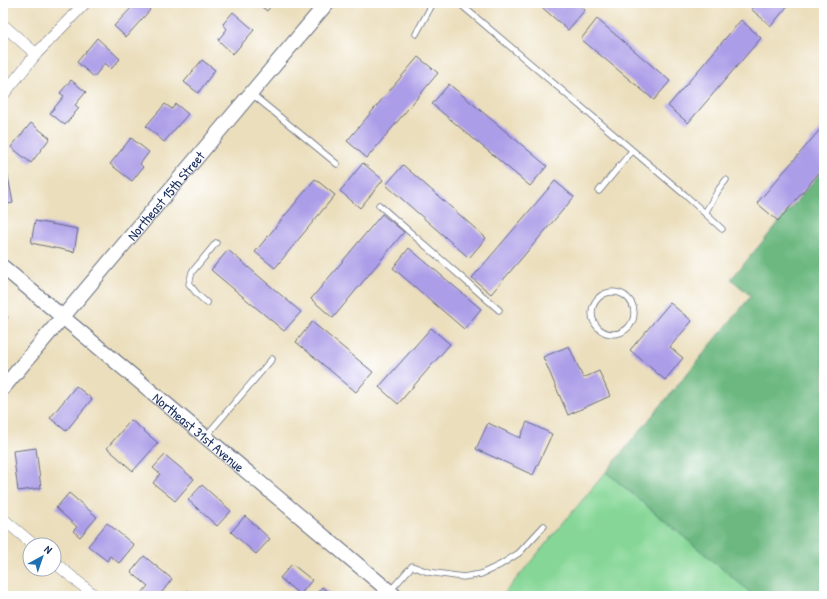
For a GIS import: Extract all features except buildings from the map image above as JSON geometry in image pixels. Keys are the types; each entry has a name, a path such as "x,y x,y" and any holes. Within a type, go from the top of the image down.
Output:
{"street":[{"path":"3,95 36,54 85,3"},
{"name":"Northeast 15th Street","path":"3,388 252,94 327,3"},
{"path":"3,25 36,54"},
{"name":"Northeast 31st Avenue","path":"3,267 392,594"},
{"path":"3,519 24,537"},
{"path":"62,569 95,596"}],"lane":[{"path":"416,34 434,3"},
{"path":"459,3 722,229"},
{"path":"252,94 337,164"},
{"path":"599,191 632,151"},
{"path":"705,213 726,180"},
{"path":"379,205 499,310"},
{"path":"206,303 189,284 192,272 216,244"},
{"path":"609,292 618,292 631,301 635,309 635,318 632,325 626,331 618,334 602,332 592,318 592,309 601,295 609,292"},
{"path":"205,437 272,359"},
{"path":"392,594 412,566 428,572 463,577 481,574 500,565 519,553 544,526"}],"green space":[{"path":"824,169 824,596 755,596 606,472 751,296 731,279"},
{"path":"606,472 755,596 502,596"}]}
